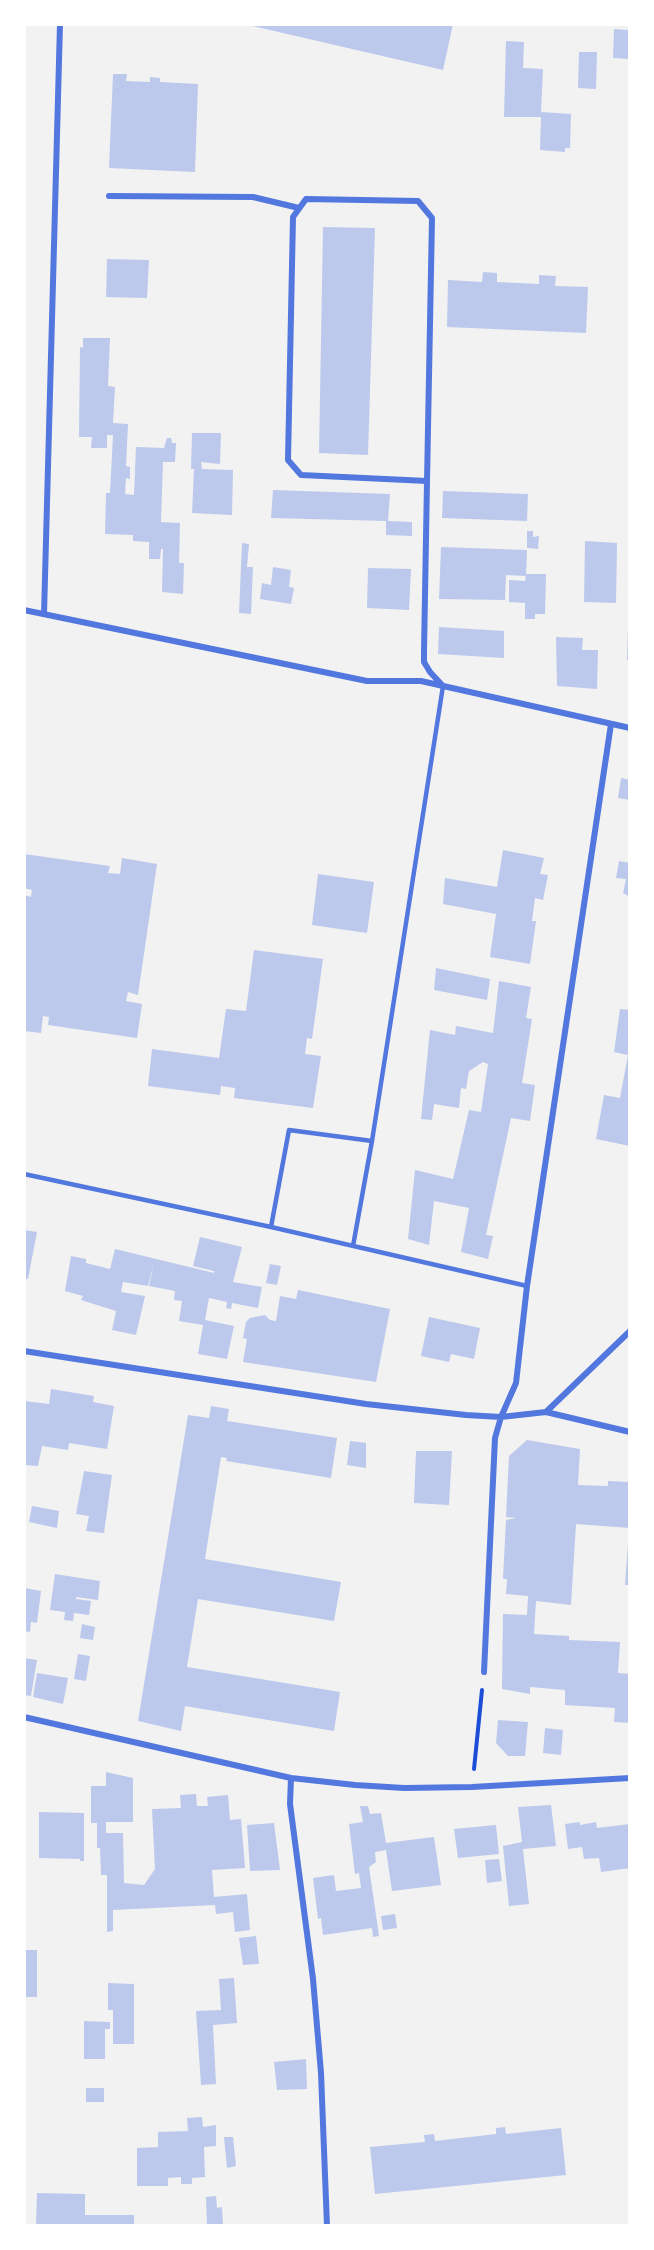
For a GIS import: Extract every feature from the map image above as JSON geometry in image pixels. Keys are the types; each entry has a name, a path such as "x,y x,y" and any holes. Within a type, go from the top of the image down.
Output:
{"street":[{"path":"44,614 60,24"},
{"path":"109,196 253,197 299,208"},
{"path":"427,481 301,475 288,460 293,217 306,199 418,201 432,218 424,663 443,686"},
{"path":"24,610 368,681 421,681 630,728"},
{"path":"484,1672 495,1438 501,1417 516,1383 527,1286 611,724"},
{"path":"546,1412 630,1331"},
{"path":"24,1351 366,1404 501,1417 546,1412 630,1432"},
{"path":"24,1717 291,1778 404,1788 472,1787 630,1778"},
{"path":"291,1778 290,1803 313,1979 321,2073 327,2226"}],"lane":[{"path":"353,1246 372,1141 443,686"},
{"path":"271,1227 289,1130 372,1141"},
{"path":"24,1174 271,1227 527,1286"}],"path":[{"path":"472,1787 484,1672"}],"building":[{"path":"244,24 453,24 443,70"},
{"path":"614,29 628,30 628,59 613,58"},
{"path":"506,41 524,42 523,68 543,69 541,112 571,114 570,148 565,148 565,152 540,150 541,117 504,117"},
{"path":"579,52 597,52 596,89 578,88"},
{"path":"113,74 127,74 126,81 150,82 150,77 160,78 160,82 198,84 195,172 109,168"},
{"path":"323,227 375,228 368,455 319,453"},
{"path":"107,259 149,260 147,298 106,297"},
{"path":"483,272 497,273 497,282 539,284 539,275 556,276 555,286 588,287 586,333 447,327 448,280 482,282"},
{"path":"83,338 110,338 108,386 115,387 113,423 128,424 126,466 130,467 130,479 126,478 125,494 134,495 136,447 164,448 167,438 171,438 172,443 176,443 175,462 163,462 161,522 180,523 179,563 184,563 183,594 162,592 163,549 161,549 160,559 149,559 149,542 133,541 133,535 105,534 106,493 110,493 113,435 107,435 107,448 91,448 92,437 79,437 80,347 83,348"},
{"path":"192,433 221,433 220,464 201,462 202,469 233,470 232,515 192,513 194,469 191,469"},
{"path":"273,490 390,494 388,521 412,522 412,536 386,535 386,521 271,518"},
{"path":"443,491 528,494 527,521 442,518"},
{"path":"527,531 533,531 533,537 539,536 538,549 527,548"},
{"path":"585,541 617,543 616,603 584,602"},
{"path":"242,543 249,544 247,567 253,567 251,614 239,613"},
{"path":"441,547 527,550 526,576 506,575 505,600 439,599"},
{"path":"273,567 291,570 289,587 294,588 291,604 260,599 262,583 271,585"},
{"path":"368,568 411,569 409,610 367,608"},
{"path":"526,574 546,574 545,614 535,614 535,619 525,619 525,603 509,602 509,580 525,581"},
{"path":"439,627 504,631 504,658 438,654"},
{"path":"628,629 630,629 630,660 627,660"},
{"path":"556,637 583,638 582,650 598,650 597,689 557,686"},
{"path":"621,778 630,780 630,800 618,798"},
{"path":"503,850 544,858 540,874 548,875 543,900 535,898 532,921 536,921 530,964 490,957 496,914 443,904 445,878 497,887"},
{"path":"24,854 110,866 108,873 120,874 122,858 157,864 138,995 128,992 126,1001 142,1004 137,1038 48,1025 49,1017 43,1016 41,1033 24,1031 24,895 31,897 32,890 24,888"},
{"path":"619,861 630,863 630,897 623,893 626,879 616,878"},
{"path":"318,874 374,882 367,933 312,925"},
{"path":"254,950 323,959 312,1039 307,1038 305,1054 321,1056 313,1108 234,1098 235,1088 221,1086 220,1095 148,1086 152,1049 219,1058 226,1009 246,1011"},
{"path":"436,968 490,979 487,1000 434,990"},
{"path":"499,981 531,987 526,1018 532,1019 522,1083 535,1085 530,1121 511,1118 486,1235 493,1236 488,1259 461,1252 469,1208 434,1201 429,1245 408,1239 415,1170 453,1179 469,1110 481,1112 488,1064 483,1062 469,1071 466,1089 461,1088 459,1108 434,1104 432,1120 421,1119 430,1030 455,1035 456,1026 493,1033"},
{"path":"620,1009 630,1010 630,1146 596,1139 604,1095 620,1098 628,1055 614,1052"},
{"path":"24,1230 37,1232 28,1279 24,1278"},
{"path":"200,1237 242,1247 233,1282 262,1287 258,1308 232,1303 231,1309 226,1308 227,1302 209,1298 205,1320 234,1326 227,1359 198,1354 203,1325 179,1321 182,1301 174,1300 175,1291 149,1286 154,1263 148,1286 123,1282 121,1292 145,1296 136,1335 112,1330 116,1311 81,1300 83,1296 65,1291 71,1256 86,1259 86,1263 110,1269 115,1249 214,1273 214,1271 193,1266"},
{"path":"270,1264 281,1266 277,1285 266,1283"},
{"path":"298,1290 390,1309 376,1382 243,1362 247,1339 243,1338 246,1322 250,1318 265,1315 270,1320 276,1321 280,1296 296,1299"},
{"path":"429,1317 480,1328 474,1359 451,1354 449,1362 421,1356"},
{"path":"51,1389 94,1396 93,1402 114,1406 107,1449 69,1443 68,1450 42,1446 38,1466 24,1465 24,1401 49,1404"},
{"path":"211,1406 229,1409 227,1421 337,1438 331,1478 226,1461 227,1458 221,1457 205,1559 341,1582 334,1621 198,1599 187,1667 340,1692 334,1731 185,1706 181,1731 138,1721 188,1415 209,1418"},
{"path":"527,1440 580,1449 578,1485 608,1486 608,1481 630,1482 630,1528 576,1524 571,1605 536,1601 534,1634 569,1636 569,1640 620,1642 618,1673 630,1674 630,1723 614,1722 615,1708 565,1705 565,1690 530,1687 530,1694 502,1689 503,1614 527,1615 528,1596 506,1594 507,1579 503,1579 506,1520 516,1518 506,1517 509,1456"},
{"path":"350,1441 366,1443 366,1468 347,1465"},
{"path":"416,1451 452,1451 449,1505 414,1503"},
{"path":"84,1471 112,1475 104,1533 86,1531 89,1516 76,1514"},
{"path":"32,1506 59,1511 57,1528 29,1522"},
{"path":"628,1545 630,1545 630,1585 625,1585"},
{"path":"55,1574 100,1581 98,1600 76,1597 76,1599 91,1601 89,1615 74,1613 73,1621 64,1620 65,1612 50,1610"},
{"path":"24,1588 41,1591 37,1623 31,1622 30,1632 24,1631"},
{"path":"82,1624 95,1627 93,1640 80,1638"},
{"path":"78,1654 90,1656 86,1681 74,1679"},
{"path":"24,1658 37,1660 31,1696 24,1695"},
{"path":"37,1673 68,1678 63,1704 33,1697"},
{"path":"498,1720 528,1722 525,1756 508,1756 496,1743"},
{"path":"545,1728 563,1730 561,1755 543,1753"},
{"path":"106,1772 133,1778 133,1822 106,1822 106,1833 123,1833 124,1883 144,1885 155,1869 152,1809 181,1808 180,1795 196,1794 197,1806 208,1806 207,1797 228,1795 230,1820 241,1819 245,1868 212,1870 214,1897 247,1894 250,1930 235,1932 233,1912 216,1914 215,1905 113,1910 113,1931 107,1932 107,1875 101,1875 100,1848 97,1848 97,1823 91,1823 91,1786 106,1786"},
{"path":"551,1805 556,1846 523,1849 529,1904 509,1906 503,1846 522,1842 518,1807"},
{"path":"360,1806 368,1806 370,1814 381,1813 386,1843 434,1837 441,1885 392,1891 386,1850 375,1852 376,1862 369,1867 379,1936 373,1937 372,1928 323,1935 321,1918 318,1919 313,1878 334,1875 336,1891 361,1888 359,1873 355,1874 349,1824 363,1822"},
{"path":"39,1812 84,1813 84,1861 39,1858"},
{"path":"580,1822 580,1825 596,1822 597,1828 630,1824 630,1868 601,1872 599,1858 584,1859 582,1847 568,1849 565,1824"},
{"path":"274,1823 280,1870 250,1871 247,1825"},
{"path":"496,1825 499,1854 458,1858 454,1829"},
{"path":"499,1859 502,1881 487,1883 485,1860"},
{"path":"395,1914 397,1928 383,1930 381,1916"},
{"path":"256,1936 259,1964 243,1965 239,1938"},
{"path":"24,1950 37,1950 37,1997 24,1997"},
{"path":"234,1978 237,2023 213,2025 216,2084 201,2085 196,2011 221,2010 219,1979"},
{"path":"108,1983 134,1984 134,2044 113,2044 113,2010 108,2010"},
{"path":"84,2021 110,2022 110,2029 105,2029 105,2059 84,2059"},
{"path":"306,2059 307,2089 277,2090 274,2062"},
{"path":"86,2088 104,2088 104,2102 86,2102"},
{"path":"202,2117 203,2127 216,2125 216,2146 204,2147 205,2177 192,2178 192,2184 181,2184 181,2177 168,2178 168,2186 137,2186 137,2148 158,2147 158,2132 188,2131 187,2118"},
{"path":"505,2127 506,2134 561,2128 566,2175 375,2194 370,2147 425,2142 424,2135 434,2134 435,2141 496,2134 496,2128"},
{"path":"224,2137 233,2137 236,2166 227,2168"},
{"path":"37,2193 85,2194 85,2215 134,2215 134,2224 36,2226"},
{"path":"216,2196 217,2208 222,2207 223,2226 207,2226 206,2197"}]}
